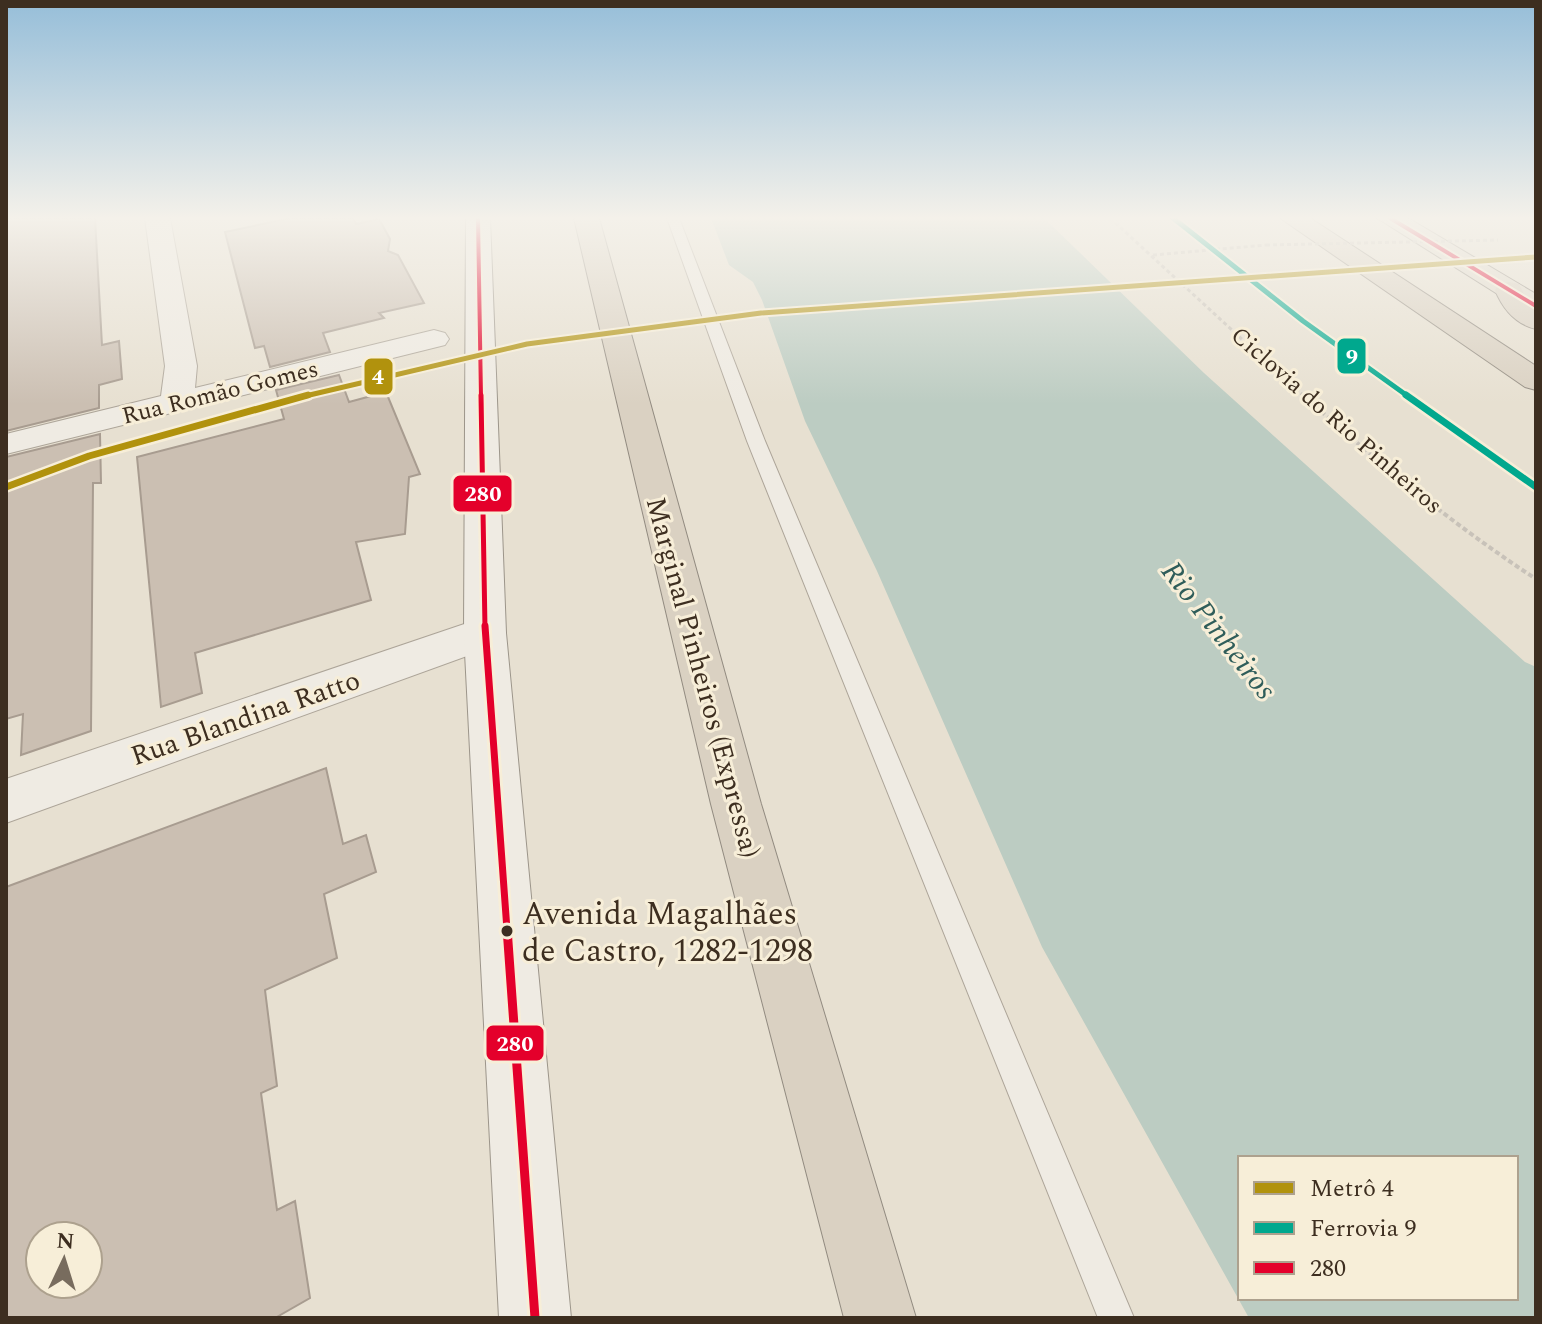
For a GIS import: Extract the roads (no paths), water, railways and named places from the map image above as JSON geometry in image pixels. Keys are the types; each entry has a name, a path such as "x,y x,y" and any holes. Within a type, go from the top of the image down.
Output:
{"highway":[{"name":"Marginal Pinheiros (Expressa)","path":"602,280 736,804 880,1318"},
{"path":"1385,280 1536,380"},
{"path":"1492,280 1536,306"},
{"path":"1509,290 1515,304 1536,320"}],"street":[{"path":"167,280 181,366 177,403"},
{"path":"479,280 485,633 535,1318"},
{"name":"Rua Romão Gomes","path":"6,444 434,339"},
{"name":"Rua Blandina Ratto","path":"6,801 485,633"}],"lane":[{"path":"696,280 756,441 1116,1318"}],"water":[{"name":"Rio Pinheiros","path":"750,280 1108,280 1204,373 1525,662 1536,667 1536,1318 1249,1318 1239,1300 1518,1300 1518,1156 1238,1156 1238,1298 1042,947 877,571 805,421"}],"metro line":[{"name":"4","path":"6,487 89,456 357,381 527,344 761,313 1221,280"}],"rail line":[{"name":"9","path":"1251,280 1303,321 1536,487"}],"place":[{"name":"Avenida Magalhães de Castro, 1282-1298","path":"507,931"}]}
